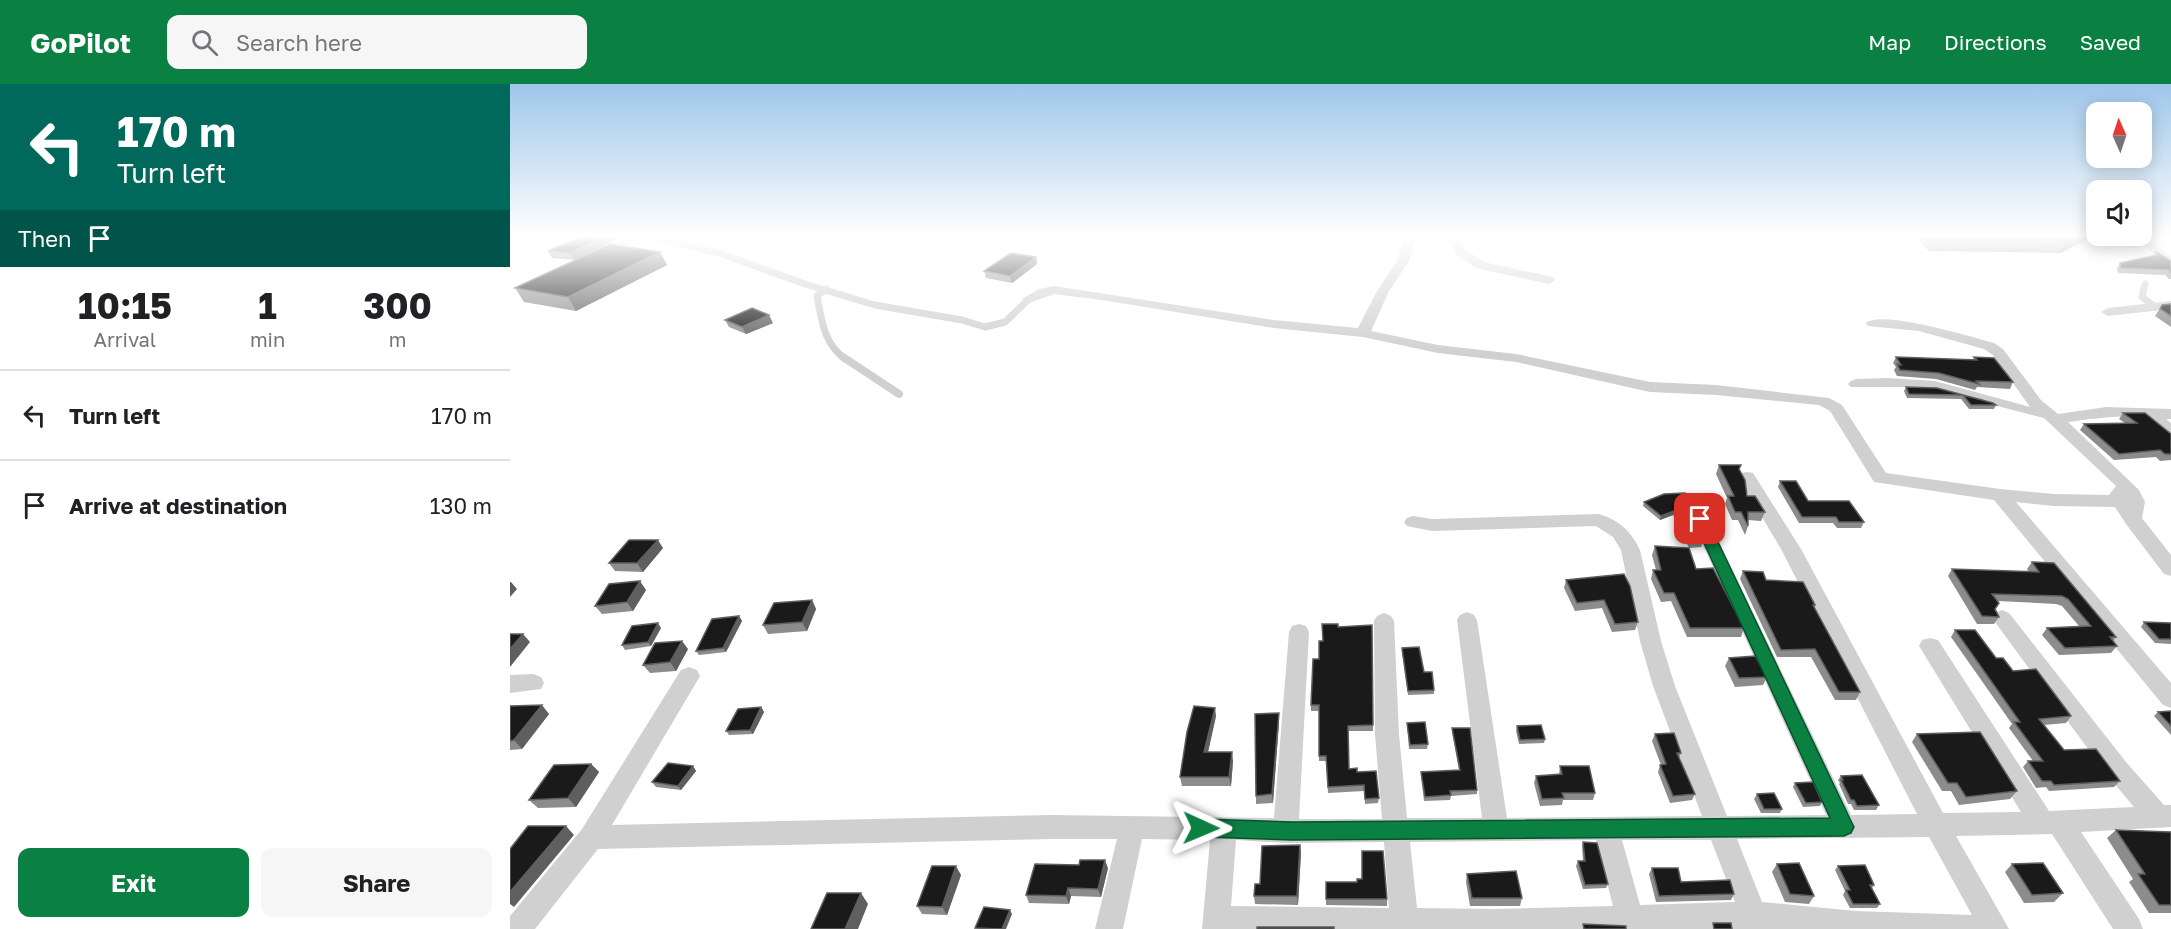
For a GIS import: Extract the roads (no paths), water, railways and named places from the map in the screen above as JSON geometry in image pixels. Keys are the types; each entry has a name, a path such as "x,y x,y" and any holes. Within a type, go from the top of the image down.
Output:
{"street":[{"path":"1363,333 1383,290 1393,276"},
{"path":"1532,276 1549,280"},
{"path":"1029,300 1044,292 1054,290 1274,324 1363,333 1438,349 1551,364 1650,387 1760,393 1824,401 1836,408 1880,478 2000,495 2054,500 2123,493 2135,496 2138,507 2132,519 2147,535 2171,569"},
{"path":"2108,312 2171,305"},
{"path":"1873,323 1929,329 1989,345 1998,352 2023,384 2035,404 2070,432 2123,493"},
{"path":"1856,384 1921,383 1982,397 2019,410 2051,417 2106,412 2171,414"},
{"path":"2149,412 2171,431"},
{"path":"1747,477 1791,549 1935,824 1993,929"},
{"path":"2000,495 2167,690"},
{"path":"1413,522 1432,525 1579,519 1599,520 1618,529 1630,545 1641,599 1666,694 1755,922"},
{"path":"1700,519 1844,827"},
{"path":"2002,618 2117,769 2167,817"},
{"path":"1467,620 1496,830"},
{"path":"1384,621 1387,734 1394,831 1405,925"},
{"path":"1286,831 1299,632"},
{"path":"1930,646 2050,822 2129,929"},
{"path":"517,929 591,837 689,676"},
{"path":"510,684 533,683"},
{"path":"591,837 1039,828 1394,831 1844,827 2167,817"},
{"path":"1109,929 1132,828"},
{"path":"1224,828 1217,925 1516,926 1630,919 1993,929"},
{"path":"1606,828 1630,919"}],"lane":[{"path":"789,276 875,305 930,314 985,327 998,326 1005,322 1029,300"},
{"path":"2145,284 2142,297 2156,307"},
{"path":"826,289 817,296 828,343 838,354 889,384 899,394"}]}
